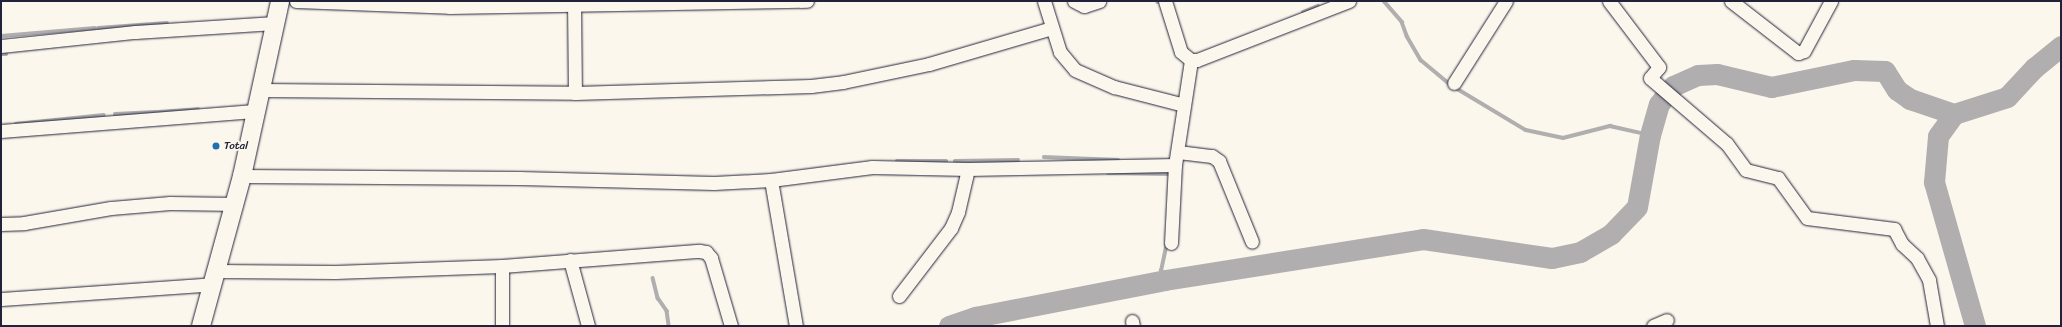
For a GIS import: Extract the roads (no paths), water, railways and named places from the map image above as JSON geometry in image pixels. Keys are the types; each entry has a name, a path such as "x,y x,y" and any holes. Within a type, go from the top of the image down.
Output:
{"main road":[{"path":"201,326 236,204 262,90 280,1"}],"street":[{"path":"296,1 449,7 574,3 807,1"},
{"path":"1044,1 1060,52 1066,62 1086,76 1114,87 1184,105"},
{"path":"1074,1 1084,6 1100,1"},
{"path":"1165,1 1181,52 1191,60 1205,59 1349,1"},
{"path":"1454,83 1506,1"},
{"path":"1609,1 1659,67 1650,78 1679,100 1726,144 1746,170 1778,178 1807,218 1894,229 1902,244 1917,258 1929,280 1937,326"},
{"path":"1735,2 1798,53 1804,51 1831,1"},
{"path":"574,3 575,93"},
{"path":"1,46 135,32 275,23"},
{"path":"262,90 575,93 778,88 843,82 929,64 1052,28"},
{"path":"1171,243 1175,165 1191,60"},
{"path":"1,131 257,111"},
{"path":"1178,152 1212,156 1219,161 1252,242"},
{"path":"242,176 519,178 714,183 771,180 872,167 968,169 1175,165"},
{"path":"899,296 951,228 958,212 968,169"},
{"path":"771,180 796,326"},
{"path":"1,224 24,223 111,208 170,204 236,204"},
{"path":"1,299 215,277 502,266 570,260 706,252 711,258 731,326"},
{"path":"570,260 588,326"},
{"path":"502,266 502,326"},
{"path":"1653,326 1667,320"}],"waterway":[{"path":"1384,1 1402,22 1407,36 1421,60 1451,85 1526,130 1563,138 1610,126 1650,135"},
{"path":"1303,12 1318,6"},
{"path":"98,28 167,23"},
{"path":"1,36 95,28"},
{"path":"1975,326 1934,182 1938,136 1954,114 2007,97 2034,68 2061,46"},
{"path":"1,54 6,54"},
{"path":"949,326 975,317 1165,280 1423,239 1552,258 1580,252 1611,234 1637,207 1650,135 1659,104 1673,86 1698,75 1717,74 1771,87 1854,70 1885,71 1897,90 1910,99 1954,114"},
{"path":"159,112 198,109"},
{"path":"115,114 156,112"},
{"path":"16,124 104,115"},
{"path":"1044,157 1118,160"},
{"path":"955,161 1018,160"},
{"path":"897,161 946,161"},
{"path":"1108,173 1170,174"},
{"path":"1165,280 1161,271 1167,242"},
{"path":"653,278 658,298 667,311 669,326"}],"place":[{"name":"Total","path":"216,146"}]}
